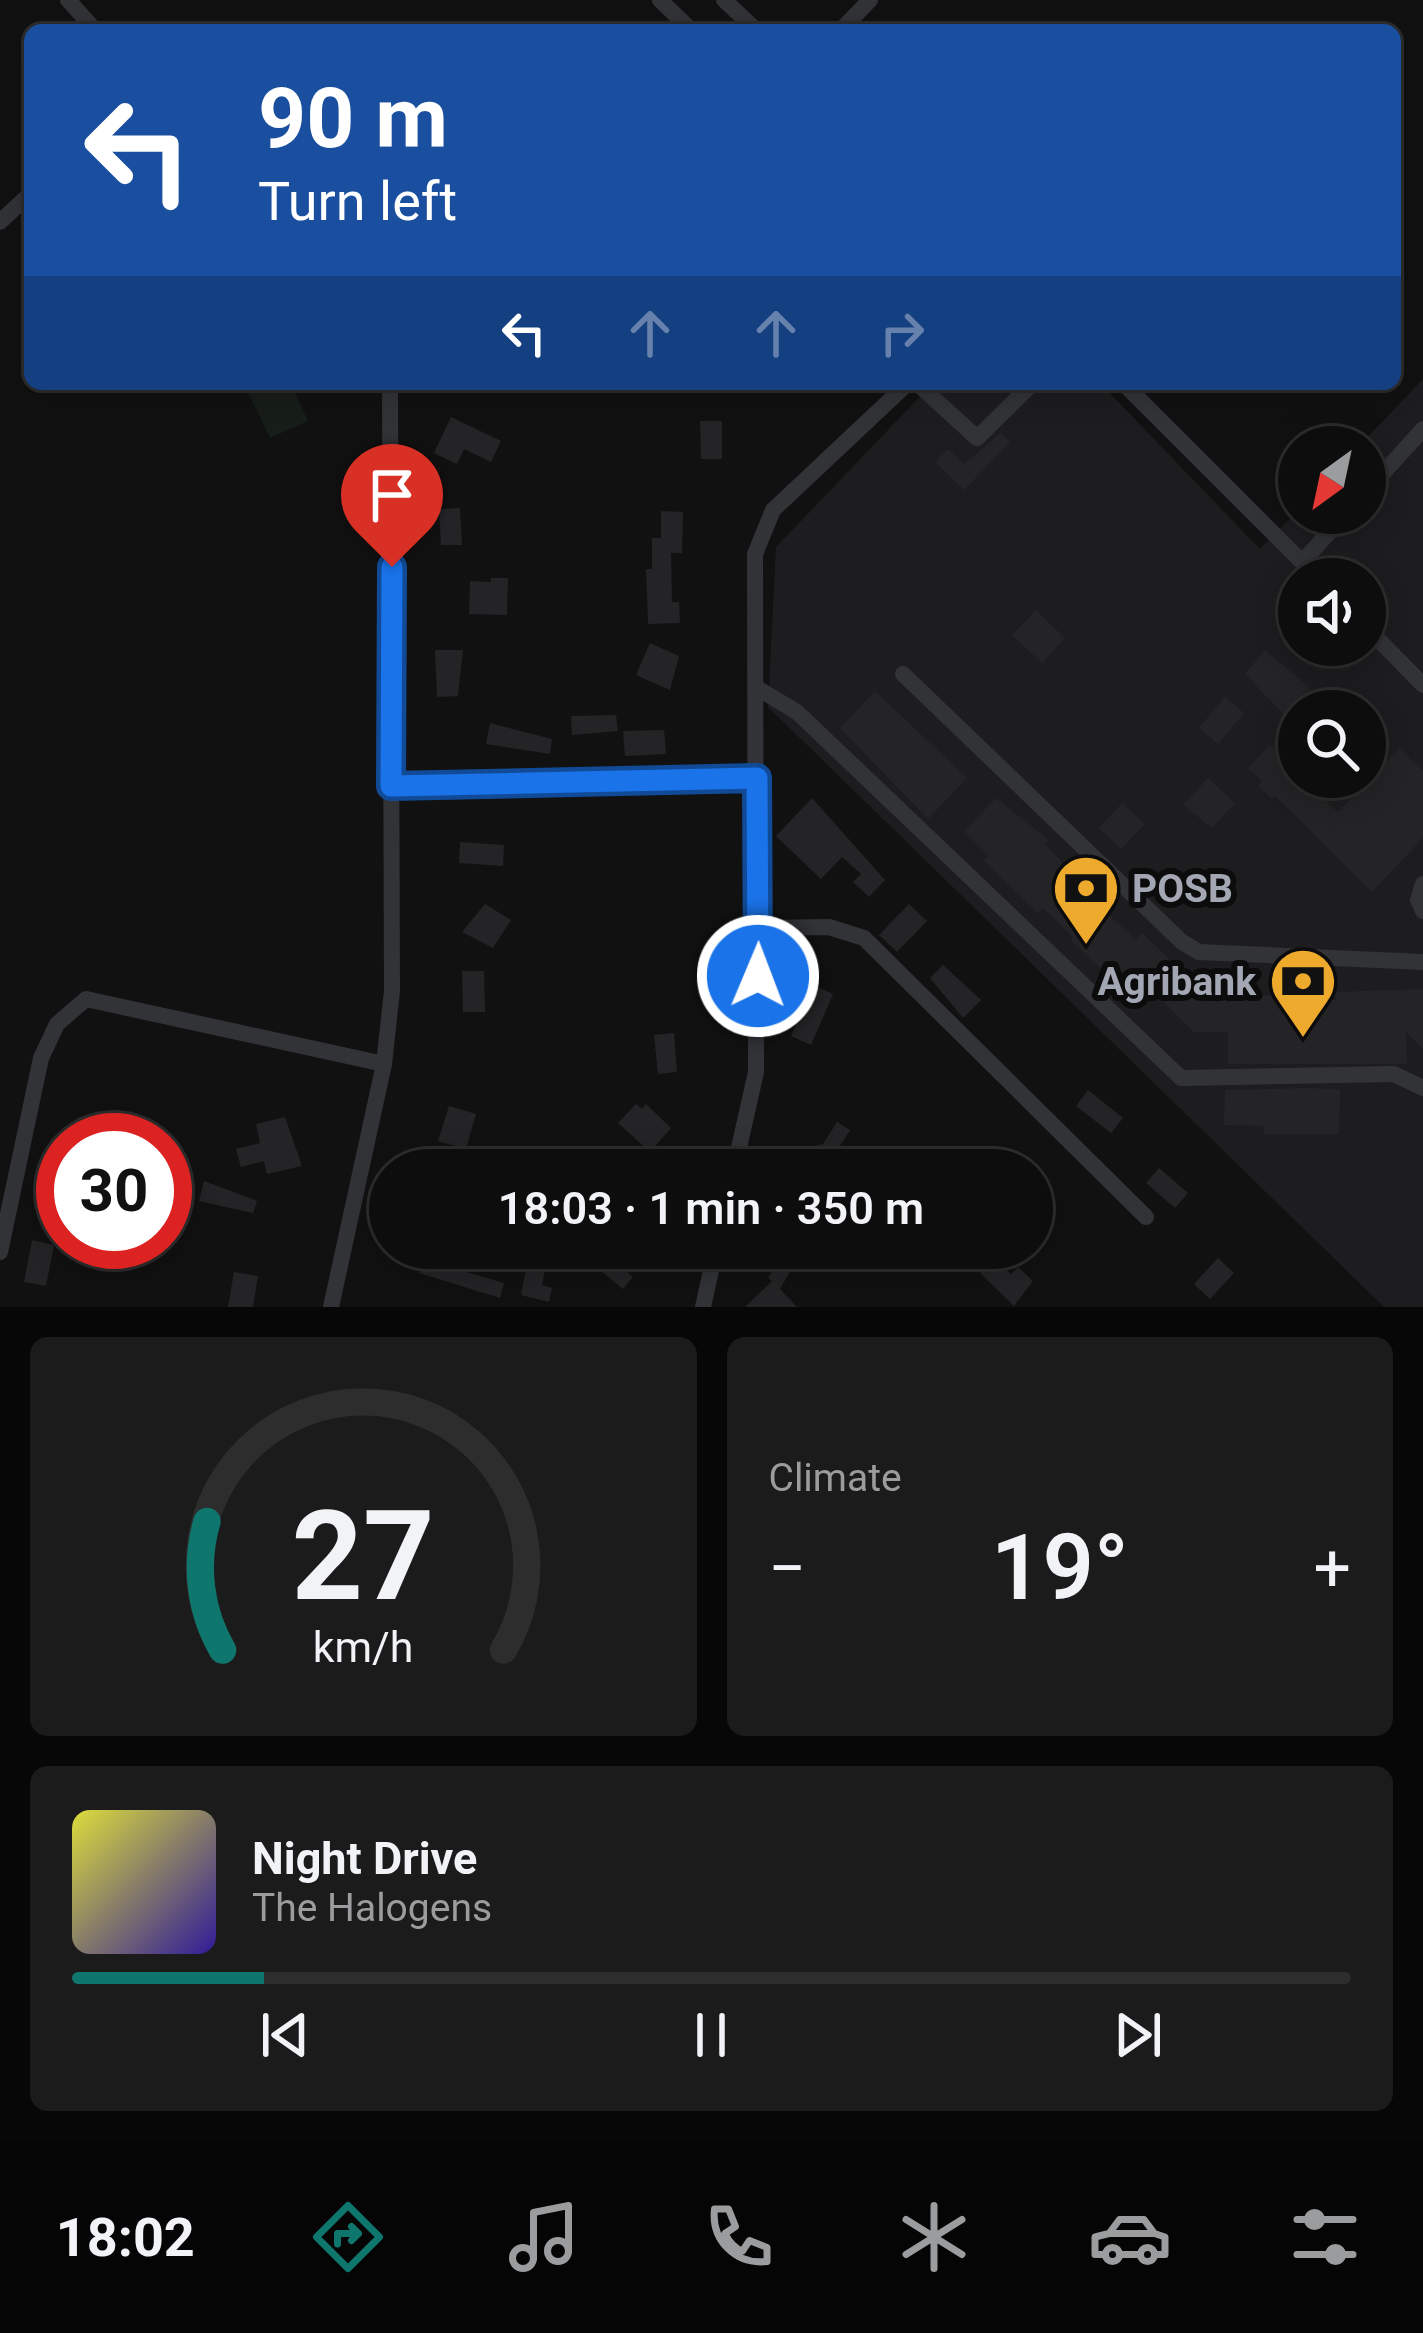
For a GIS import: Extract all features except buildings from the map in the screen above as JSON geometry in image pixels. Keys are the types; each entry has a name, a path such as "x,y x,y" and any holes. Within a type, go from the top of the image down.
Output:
{"street":[{"path":"68,0 90,24"},
{"path":"660,0 685,24"},
{"path":"724,0 750,24"},
{"path":"847,24 870,0"},
{"path":"0,222 24,200"},
{"path":"331,1307 384,1064 392,991 390,390"},
{"path":"739,1149 756,1072 755,554 773,510 901,390"},
{"path":"924,390 977,439 1026,390"},
{"path":"1130,390 1298,558"},
{"path":"1386,470 1423,429"},
{"path":"1306,558 1328,534"},
{"path":"1386,647 1423,685"},
{"path":"903,674 1182,942 1199,952 1423,962"},
{"path":"757,688 797,712 1181,1078 1394,1074 1423,1088"},
{"path":"391,786 757,778"},
{"path":"1423,884 1418,900 1423,911"},
{"path":"759,928 829,927 864,938 1146,1217"},
{"path":"0,1252 41,1058 57,1024 86,999 384,1064"},
{"path":"703,1307 711,1269"}],"shaded area":[{"path":"1423,379 1423,1307 1384,1307 768,707 776,547 926,390 1107,390 1260,549 1278,531 1386,534 1386,426 1378,426"},
{"path":"247,390 294,390 308,421 270,438"}],"place":[{"name":"POSB","path":"1086,947"},
{"name":"Agribank","path":"1303,1040"}],"route":[{"path":"392,567 391,786 757,778 758,976"}]}
